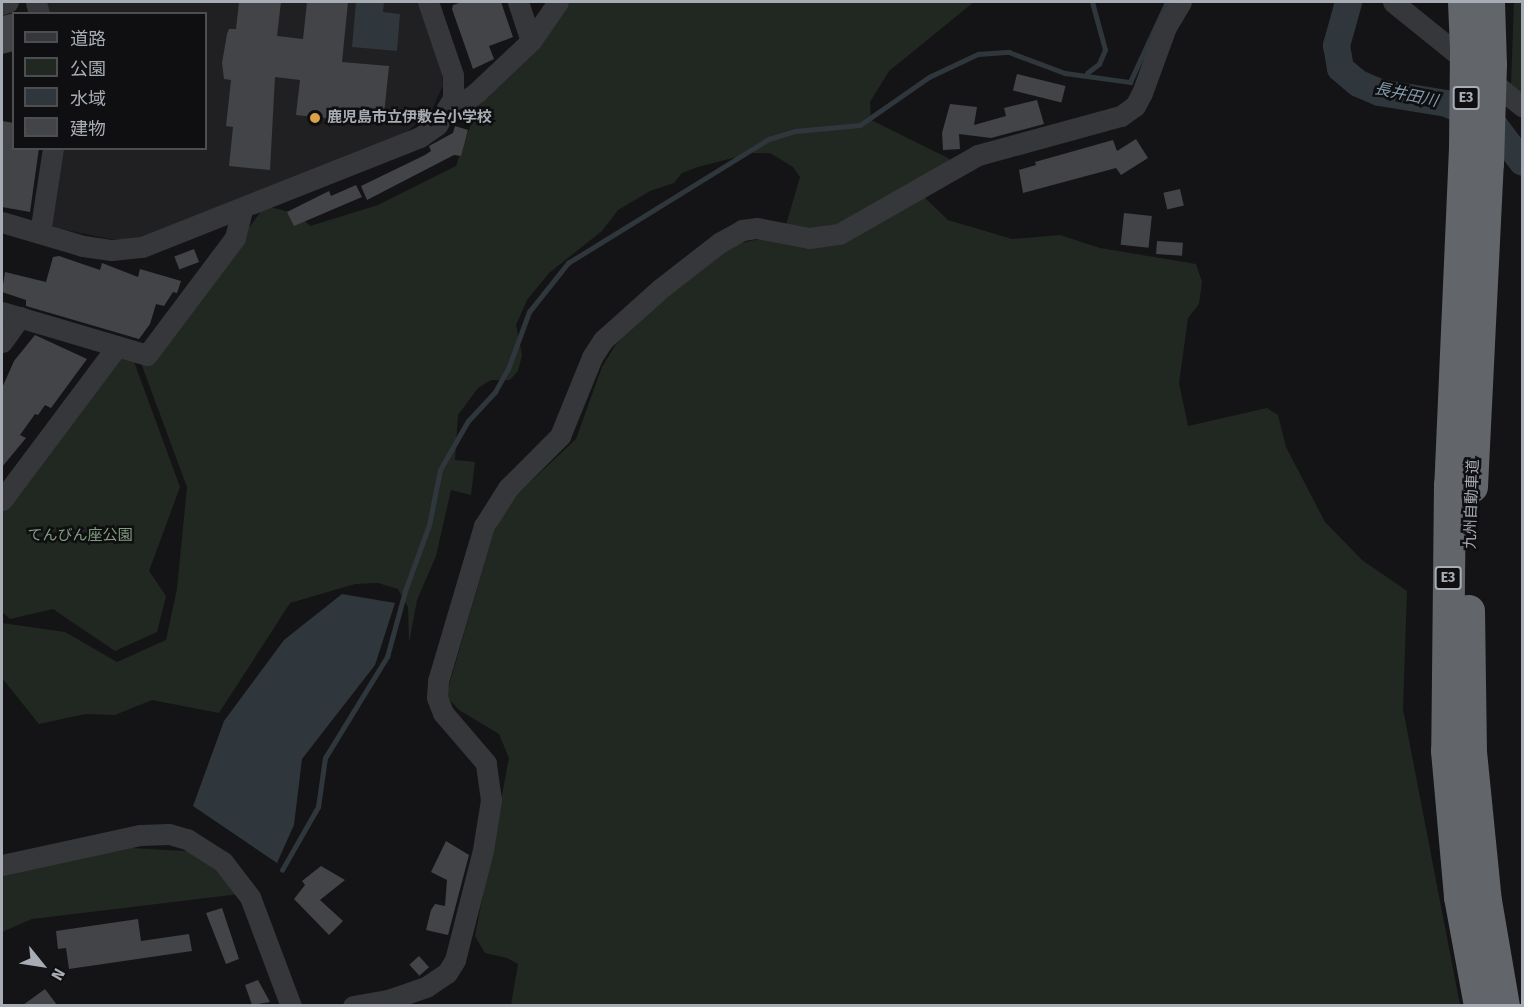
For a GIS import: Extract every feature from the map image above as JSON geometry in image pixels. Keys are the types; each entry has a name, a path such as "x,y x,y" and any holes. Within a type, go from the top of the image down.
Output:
{"highway":[{"name":"九州自動車道","path":"1464,2 1479,56"},
{"name":"九州自動車道","path":"1489,2 1479,56 1468,641 1471,752 1485,901 1504,1005"},
{"name":"九州自動車道","path":"1477,156 1450,485 1447,751 1460,897 1480,1005"}],"street":[{"path":"2,4 8,2"},
{"path":"2,222 112,250 142,247 420,137 437,126 446,114 453,98 453,75 428,2"},
{"path":"518,2 531,41"},
{"path":"446,114 477,92 531,41 558,2"},
{"path":"353,1005 391,1003 426,987 447,973 466,928 491,800 486,763 443,712 437,697 438,681 484,526 508,488 560,436 592,357 603,340 660,289 719,243 742,230 757,228 809,238 839,234 978,155 1121,116 1135,106 1142,93 1166,27 1181,2"},
{"path":"1393,2 1522,106"},
{"path":"40,233 53,150"},
{"path":"2,342 11,314 147,355 235,238 242,209"},
{"path":"2,500 117,346"},
{"path":"2,865 140,835 169,834 187,839 223,862 250,897 291,1005"}],"shaded area":[{"name":"鹿児島市立伊敷台小学校","path":"44,2 417,2 442,71 443,85 431,112 405,133 170,229 133,239 110,239 56,228 49,222 59,150 207,150 207,12 46,12"}],"green space":[{"path":"562,2 974,2 889,71 870,102 871,120 950,159 944,166 838,224 814,229 786,225 800,177 793,167 770,153 752,153 682,173 674,183 650,191 618,210 602,231 549,273 527,300 516,325 522,355 518,371 510,380 491,380 478,388 458,415 455,460 475,462 471,495 451,490 436,556 417,600 409,643 408,607 398,589 378,583 355,584 290,603 219,713 152,700 115,715 85,714 39,724 2,678 2,623 65,632 117,662 166,640 177,589 187,487 138,355 177,325 265,206 298,214 310,226 378,205 456,166 471,124 463,115 517,63"},
{"path":"1514,2 1522,2 1522,93 1511,84"},
{"path":"924,197 948,220 1012,239 1060,235 1100,248 1196,264 1202,282 1199,304 1188,318 1179,383 1188,426 1267,408 1278,415 1286,447 1325,522 1362,560 1407,591 1403,709 1460,1005 511,1005 518,964 507,958 485,953 475,936 509,758 499,734 459,710 446,696 493,534 510,501 576,439 602,367 616,344 638,320 734,245 759,239 816,247"},
{"name":"てんびん座公園","path":"117,358 133,359 180,487 149,571 166,596 157,632 115,651 53,609 10,619 2,612 2,513"},
{"path":"98,846 202,852 248,893 32,919 2,932 2,870"}],"water":[{"path":"356,2 384,2 383,12 400,14 397,51 352,47"},
{"path":"342,594 395,603 375,665 302,759 294,825 277,863 193,806 224,721 284,640"}],"building":[{"path":"239,2 281,2 277,36 303,39 307,2 348,2 342,62 389,66 383,124 296,115 300,80 275,77 270,170 229,166 233,127 226,126 231,80 224,79 222,63 229,29 236,29"},
{"path":"462,2 501,2 513,37 489,46 494,59 473,69 452,9 453,5"},
{"path":"12,14 12,52 2,54 2,16"},
{"path":"1017,74 1066,86 1061,103 1013,90"},
{"path":"1037,100 1044,124 991,138 959,134 960,149 943,150 942,133 950,104 977,107 974,125 1006,116 1004,108"},
{"path":"2,121 12,123 12,150 39,150 30,212 2,207"},
{"path":"455,126 468,130 461,156 454,155 367,200 361,186 425,155 431,151 429,146 453,133"},
{"path":"1136,139 1148,158 1121,175 1116,168 1023,193 1019,170 1036,165 1035,162 1113,140 1117,151"},
{"path":"356,185 362,197 294,226 287,212 329,191 331,196"},
{"path":"1180,189 1184,206 1167,209 1163,193"},
{"path":"1124,213 1152,216 1149,248 1121,245"},
{"path":"1157,241 1183,243 1182,256 1156,254"},
{"path":"194,249 199,262 179,270 174,257"},
{"path":"59,256 100,270 102,263 138,277 140,269 181,281 177,293 173,292 164,306 156,304 150,324 139,339 26,306 26,300 2,292 5,272 46,282 53,257"},
{"path":"35,335 87,359 51,408 45,405 38,415 35,414 20,435 26,438 2,467 2,388 14,361"},
{"path":"446,841 469,855 448,935 426,930 431,910 435,904 445,906 447,880 431,872"},
{"path":"321,866 345,880 320,900 343,921 329,935 294,899 305,885 302,881"},
{"path":"222,908 239,959 226,964 206,913"},
{"path":"138,919 141,941 189,934 192,951 69,969 66,948 58,949 56,931"},
{"path":"419,956 429,967 419,976 409,965"},
{"path":"258,980 270,1002 252,1005 245,985"},
{"path":"45,989 57,1005 23,1005"}],"waterway":[{"path":"1087,73 1099,64 1105,50 1092,2"},
{"path":"282,870 318,807 325,758 387,657 405,591 429,525 440,470 468,421 495,392 508,369 529,312 568,263 769,139 795,131 860,125 929,77 978,54 1009,52 1065,73 1130,82 1167,2"},
{"name":"長井田川","path":"1348,2 1336,45 1340,68 1358,83 1379,92 1446,103 1494,125 1522,162"}],"place":[{"name":"鹿児島市立伊敷台小学校","path":"315,118"}]}
